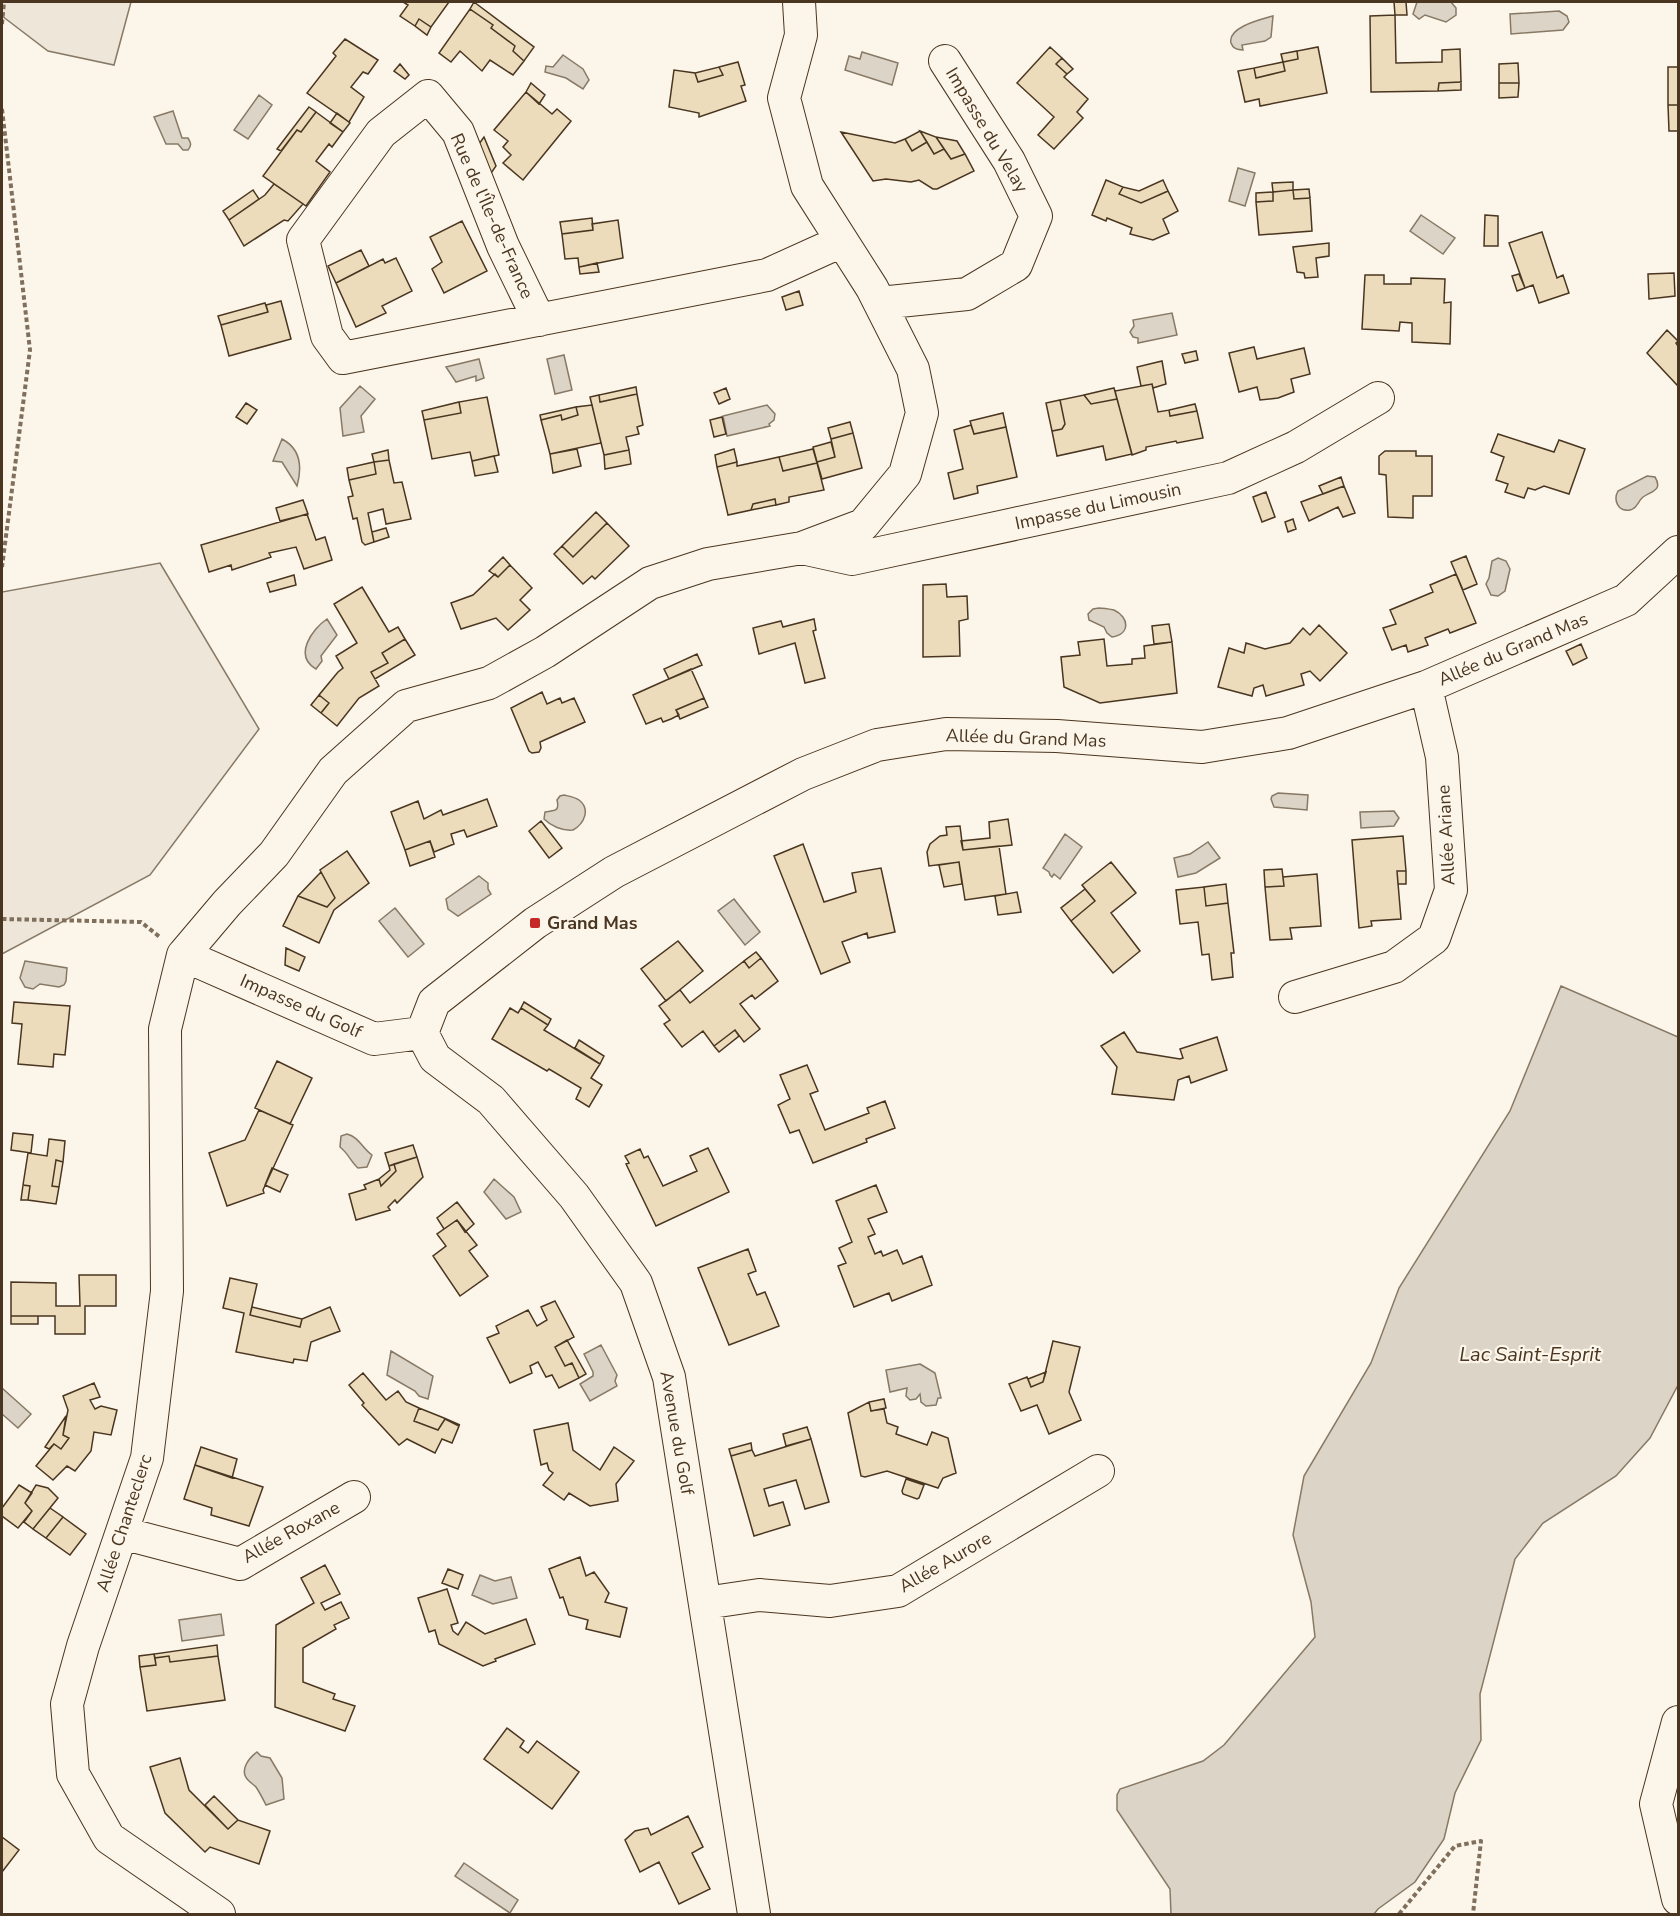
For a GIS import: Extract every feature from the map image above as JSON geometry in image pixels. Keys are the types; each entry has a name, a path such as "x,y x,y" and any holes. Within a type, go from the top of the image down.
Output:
{"street":[{"path":"183,955 227,903 274,854 333,771 406,706 489,682 545,652 650,583 708,564 802,548 863,525 905,474 922,413 913,369 880,303 807,186 784,98 801,35 799,2"},
{"name":"Impasse du Velay","path":"880,303 967,294 1016,266 1036,216 1009,161 945,61"},
{"name":"Rue de l'Île-de-France","path":"539,320 503,246 458,132 428,96 381,133 303,240 327,336 343,358 539,320 767,274 842,241"},
{"name":"Impasse du Limousin","path":"802,548 852,560 1228,478 1296,447 1378,398"},
{"name":"Allée du Grand Mas","path":"422,1034 434,1002 535,923 614,872 803,774 877,745 946,734 1057,736 1202,747 1288,733 1426,687 1626,600 1678,552"},
{"name":"Allée Ariane","path":"1295,997 1394,967 1434,938 1451,890 1442,758 1426,687"},
{"name":"Impasse du Golf","path":"183,955 374,1039 422,1034"},
{"name":"Allée Chanteclerc","path":"183,955 165,1029 167,1291 147,1458 83,1646 68,1704 73,1774 109,1838 219,1914"},
{"name":"Avenue du Golf","path":"422,1034 435,1058 491,1100 574,1196 636,1283 669,1377 753,1914"},
{"name":"Allée Aurore","path":"705,1603 759,1595 830,1601 898,1591 1098,1471"},
{"name":"Allée Roxane","path":"122,1533 240,1564 354,1497"},
{"path":"1678,1722 1656,1804 1678,1899"}],"path":[{"path":"2,24 4,2"},
{"path":"2,109 30,350 2,567"},
{"path":"2,919 141,922 183,955"},
{"path":"1399,1914 1455,1846 1480,1841 1473,1914"}],"shaded area":[{"path":"2,2 131,2 114,65 48,51 2,16"},
{"path":"160,563 259,729 150,875 2,954 2,592"}],"water":[{"path":"1417,2 1451,2 1456,8 1456,15 1446,22 1425,15 1419,19 1413,14"},
{"path":"1559,11 1567,16 1569,22 1563,30 1511,34 1510,14"},
{"path":"1273,16 1271,37 1265,41 1242,45 1243,50 1233,47 1231,37 1234,32"},
{"path":"862,52 898,63 892,85 845,70 849,56 860,59"},
{"path":"563,55 583,69 589,80 583,89 566,78 545,72 546,66 553,67"},
{"path":"259,95 272,105 248,139 234,130"},
{"path":"173,111 182,138 188,138 190,143 188,150 183,150 178,144 166,144 154,117"},
{"path":"1238,168 1255,173 1245,206 1229,201"},
{"path":"1421,215 1455,238 1443,254 1410,231"},
{"path":"1172,313 1177,335 1138,343 1138,338 1133,337 1130,332 1134,326 1133,320"},
{"path":"564,355 572,390 555,394 547,359"},
{"path":"479,359 484,378 476,381 476,376 456,382 446,367"},
{"path":"360,386 375,399 361,416 364,432 343,436 340,408"},
{"path":"767,405 775,414 770,426 727,436 723,416"},
{"path":"282,439 293,448 298,460 297,486 282,462 273,461"},
{"path":"1647,476 1655,477 1658,485 1655,490 1643,497 1636,507 1622,509 1616,498 1618,491"},
{"path":"1498,558 1506,561 1510,569 1505,591 1498,596 1491,595 1486,584 1492,561"},
{"path":"1099,608 1119,613 1125,621 1125,629 1112,637 1104,627 1089,620 1088,614 1093,609"},
{"path":"327,619 337,635 321,656 322,661 316,669 309,664 305,650 311,636"},
{"path":"1278,793 1308,795 1307,810 1274,807 1271,799"},
{"path":"564,795 577,799 585,808 583,820 573,830 557,828 544,819 545,812 557,809 557,800"},
{"path":"1394,811 1399,818 1394,826 1361,828 1360,812"},
{"path":"1065,834 1082,847 1060,879 1054,874 1052,877 1043,868"},
{"path":"1208,842 1220,858 1196,873 1178,877 1174,858 1190,854"},
{"path":"479,876 488,883 491,894 458,916 448,909 446,899"},
{"path":"734,899 760,932 745,945 718,911"},
{"path":"395,908 424,944 408,957 379,921"},
{"path":"25,961 67,968 64,985 59,987 40,984 33,989 25,987 20,978"},
{"name":"Lac Saint-Esprit","path":"1561,986 1678,1037 1678,1385 1650,1438 1616,1476 1543,1523 1515,1559 1480,1694 1481,1740 1455,1793 1444,1839 1415,1882 1374,1914 1171,1914 1170,1889 1117,1810 1117,1795 1120,1789 1203,1761 1224,1745 1315,1637 1311,1602 1293,1535 1304,1476 1371,1363 1399,1288 1510,1111"},
{"path":"347,1134 355,1138 372,1155 367,1167 358,1168 340,1147 341,1136"},
{"path":"494,1179 514,1197 521,1212 506,1219 484,1192"},
{"path":"601,1345 617,1375 615,1381 617,1386 590,1401 580,1384 593,1376 584,1354"},
{"path":"391,1351 433,1376 428,1399 419,1396 415,1391 387,1375"},
{"path":"920,1364 935,1373 941,1398 938,1398 936,1405 926,1406 921,1402 920,1394 916,1399 910,1400 906,1396 907,1388 890,1392 886,1370"},
{"path":"2,1388 31,1414 18,1428 2,1414"},
{"path":"480,1575 495,1581 511,1577 517,1598 493,1604 472,1595"},
{"path":"221,1614 224,1635 182,1641 179,1620"},
{"path":"257,1752 261,1756 270,1758 282,1778 284,1799 266,1805 256,1787 246,1777 244,1773 246,1765"},
{"path":"464,1863 518,1900 510,1913 455,1876"}],"building":[{"path":"403,2 449,2 431,27 419,19 415,26 400,16 408,5"},
{"path":"474,2 534,47 524,61 513,51 515,46 491,28 493,25 470,9"},
{"path":"1394,2 1406,2 1407,15 1395,15"},
{"path":"470,9 493,25 491,28 515,46 513,51 524,61 513,75 490,60 482,71 460,51 451,62 439,53"},
{"path":"1395,15 1396,63 1442,62 1442,50 1460,49 1461,82 1439,83 1438,91 1371,92 1370,16"},
{"path":"419,19 431,27 427,35 415,26"},
{"path":"345,39 378,60 368,74 363,72 351,87 364,97 349,122 307,93 336,56 333,53"},
{"path":"1050,47 1062,58 1056,64 1067,74 1064,77 1088,99 1077,112 1083,118 1054,149 1038,135 1054,117 1017,83"},
{"path":"1318,47 1327,93 1260,106 1259,99 1245,102 1238,71 1254,68 1256,78 1285,71 1283,62 1298,59 1297,51"},
{"path":"1297,51 1298,59 1283,62 1281,54"},
{"path":"1062,58 1073,69 1067,74 1056,64"},
{"path":"738,62 745,85 741,86 746,101 699,117 699,113 669,107 674,70 695,73 698,82 723,75 719,67"},
{"path":"1283,62 1285,71 1256,78 1254,68"},
{"path":"1518,63 1519,83 1499,83 1499,64"},
{"path":"400,64 409,75 405,79 394,71"},
{"path":"719,67 723,75 698,82 695,73"},
{"path":"1668,67 1678,67 1678,105 1668,105"},
{"path":"1461,82 1461,90 1438,91 1439,83"},
{"path":"531,83 545,95 539,104 526,92"},
{"path":"1499,83 1519,83 1518,97 1499,98"},
{"path":"526,92 552,114 557,109 571,121 523,180 503,163 511,155 503,147 508,141 494,130"},
{"path":"1668,105 1678,105 1678,131 1669,131"},
{"path":"309,107 316,112 301,132 297,130 281,151 277,149"},
{"path":"316,112 343,132 332,147 329,144 316,161 330,172 306,206 263,176 297,130 301,132"},
{"path":"337,113 350,123 343,132 330,123"},
{"path":"920,131 927,142 912,151 905,139"},
{"path":"920,131 936,137 944,149 934,154"},
{"path":"841,132 895,143 905,139 912,151 927,142 934,154 944,149 951,159 965,154 974,171 937,189 919,180 911,182 886,179 873,181"},
{"path":"484,137 496,166 489,176 476,148"},
{"path":"936,137 957,141 965,154 951,159"},
{"path":"1106,180 1123,187 1119,194 1141,203 1168,191 1178,211 1163,219 1169,233 1153,240 1130,234 1132,228 1092,215"},
{"path":"1163,180 1168,191 1141,203 1119,194 1123,187 1139,191"},
{"path":"1293,182 1293,190 1273,192 1272,183"},
{"path":"274,184 303,204 288,221 284,220 244,246 229,220 265,195"},
{"path":"1309,189 1310,198 1294,199 1293,190"},
{"path":"253,190 259,199 229,220 223,211"},
{"path":"1293,190 1294,199 1310,198 1312,231 1259,235 1256,202 1273,201 1273,192"},
{"path":"1273,192 1273,201 1256,202 1256,193"},
{"path":"1485,215 1498,216 1498,246 1484,246"},
{"path":"592,218 593,230 562,234 560,222"},
{"path":"618,220 623,258 579,267 578,258 565,259 562,234 593,230 592,224"},
{"path":"462,221 487,271 444,293 432,269 442,262 430,237"},
{"path":"1542,232 1557,278 1563,275 1569,293 1539,303 1533,285 1525,288 1509,243"},
{"path":"1329,243 1329,256 1316,258 1318,277 1305,278 1304,273 1297,272 1293,247"},
{"path":"361,250 369,266 336,283 328,266"},
{"path":"396,258 412,291 382,306 386,313 356,327 336,283 383,259 385,263"},
{"path":"597,263 599,272 580,274 579,267"},
{"path":"1674,273 1675,296 1649,299 1648,274"},
{"path":"1519,274 1525,288 1517,291 1512,276"},
{"path":"1365,275 1384,275 1384,284 1411,284 1411,278 1445,279 1444,303 1451,302 1450,344 1412,342 1412,323 1400,322 1399,331 1362,329"},
{"path":"799,291 803,305 786,310 782,297"},
{"path":"281,301 291,339 229,356 221,325 268,312 266,305"},
{"path":"265,303 268,312 221,325 218,316"},
{"path":"1667,330 1678,341 1676,343 1678,346 1678,386 1647,353"},
{"path":"1254,347 1257,359 1304,348 1310,374 1291,379 1294,392 1278,398 1260,400 1257,387 1239,392 1229,353"},
{"path":"1196,351 1198,360 1185,363 1182,354"},
{"path":"1162,361 1166,384 1153,388 1152,384 1141,386 1137,367"},
{"path":"1152,384 1158,412 1169,410 1170,416 1197,411 1203,438 1146,447 1146,450 1132,455 1115,391"},
{"path":"636,387 637,394 600,402 599,395"},
{"path":"726,388 730,399 719,404 714,393"},
{"path":"1114,388 1117,399 1091,404 1084,395"},
{"path":"637,394 643,425 637,427 639,434 626,437 629,450 604,455 590,397 599,395 600,402"},
{"path":"1084,395 1091,404 1117,399 1132,454 1106,460 1103,446 1057,456 1052,431 1062,429 1065,424 1060,400"},
{"path":"487,397 499,455 472,461 470,452 432,459 424,420 461,413 459,402"},
{"path":"1060,400 1065,424 1062,429 1052,431 1046,403"},
{"path":"459,402 461,413 424,420 422,411"},
{"path":"246,403 257,410 247,424 236,417"},
{"path":"1195,404 1197,411 1170,416 1169,410"},
{"path":"592,405 601,443 550,454 541,420 561,415 562,420 578,415 576,407"},
{"path":"576,407 578,415 562,420 561,415 541,420 540,415"},
{"path":"1003,413 1006,427 974,434 970,421"},
{"path":"722,417 726,434 714,437 710,420"},
{"path":"850,422 853,433 831,439 828,428"},
{"path":"971,425 974,434 1006,427 1017,477 977,486 978,493 954,499 948,473 963,469 954,430"},
{"path":"853,433 862,468 822,479 817,462 835,457 831,439"},
{"path":"1498,434 1554,452 1559,440 1585,449 1569,494 1544,486 1535,490 1528,488 1524,498 1505,492 1508,484 1496,480 1504,457 1491,452"},
{"path":"831,442 835,457 817,462 813,447"},
{"path":"577,449 581,466 553,473 550,454"},
{"path":"734,449 737,462 717,467 715,455"},
{"path":"813,449 817,463 783,471 779,457"},
{"path":"388,450 389,460 374,462 372,454"},
{"path":"629,450 631,464 605,469 604,455"},
{"path":"1385,451 1416,451 1416,456 1432,456 1432,496 1413,496 1413,518 1388,517 1386,475 1379,474 1379,456"},
{"path":"494,456 498,472 475,476 472,461"},
{"path":"779,457 783,471 817,463 824,490 789,497 789,502 776,505 775,499 753,504 751,510 728,515 717,467 737,462 737,466"},
{"path":"389,460 394,483 402,482 411,519 386,524 383,509 368,513 374,542 365,545 362,542 357,518 353,519 348,497 353,496 349,480 376,474 374,462"},
{"path":"374,462 376,474 349,480 347,468"},
{"path":"1341,477 1344,486 1323,494 1319,486"},
{"path":"1344,486 1355,513 1343,517 1338,507 1309,521 1301,502"},
{"path":"1266,492 1275,517 1262,522 1253,497"},
{"path":"775,499 776,505 751,510 753,504"},
{"path":"303,500 308,514 280,521 276,508"},
{"path":"596,512 607,523 573,557 562,546"},
{"path":"307,514 316,540 325,537 332,560 304,569 296,547 269,553 271,557 232,570 231,565 209,572 201,545"},
{"path":"1293,519 1296,529 1288,532 1285,522"},
{"path":"607,523 629,546 595,579 592,576 583,584 554,554 562,546 573,557"},
{"path":"386,528 389,537 374,542 372,532"},
{"path":"1466,556 1477,584 1463,590 1451,562"},
{"path":"503,557 510,565 498,577 489,571"},
{"path":"510,565 532,588 520,600 530,610 508,630 496,618 461,629 451,603 473,595 495,574 498,577"},
{"path":"1456,574 1476,623 1450,633 1448,629 1425,638 1428,645 1408,652 1406,645 1392,650 1383,628 1396,624 1390,610 1433,592 1430,585"},
{"path":"294,575 296,585 270,592 267,583"},
{"path":"946,584 947,597 967,596 968,619 959,621 960,656 923,657 923,585"},
{"path":"362,587 389,632 398,627 405,639 382,653 388,663 371,672 379,686 359,698 337,726 321,713 329,703 319,695 343,668 336,656 357,643 334,604"},
{"path":"814,619 816,630 813,631 825,678 805,683 795,643 759,654 753,628 781,621 783,627"},
{"path":"1169,624 1172,642 1154,644 1152,626"},
{"path":"1319,625 1347,653 1320,681 1310,671 1301,674 1304,685 1266,696 1263,685 1254,688 1252,696 1218,687 1229,648 1244,653 1246,643 1265,649 1290,643 1303,628 1310,635"},
{"path":"405,639 415,655 375,679 371,672 388,663 382,653"},
{"path":"1104,639 1107,666 1132,664 1132,659 1145,658 1144,646 1172,642 1177,693 1100,703 1064,687 1061,657 1080,655 1078,642"},
{"path":"1581,644 1587,658 1573,665 1566,651"},
{"path":"697,654 702,665 669,679 664,669"},
{"path":"691,669 704,698 676,710 679,715 671,719 663,722 661,718 646,724 633,695"},
{"path":"542,692 547,704 560,698 562,703 574,698 585,722 540,742 539,752 532,753 529,751 511,708"},
{"path":"319,695 329,703 321,713 311,705"},
{"path":"704,698 708,707 680,719 676,710"},
{"path":"487,799 497,826 467,837 464,830 451,834 454,844 434,852 430,841 405,850 391,812 418,801 424,819 441,810 443,815"},
{"path":"1008,819 1012,845 963,850 961,841 990,838 989,822"},
{"path":"541,821 562,848 549,858 529,831"},
{"path":"960,826 963,850 999,846 1006,894 965,900 959,862 929,866 927,852 930,844 940,836 947,835 946,827"},
{"path":"1403,836 1406,871 1397,871 1401,919 1371,921 1372,926 1359,928 1352,840"},
{"path":"430,841 435,857 410,866 405,850"},
{"path":"803,844 824,902 856,892 852,873 881,868 895,932 868,938 867,933 842,942 850,962 821,974 774,856"},
{"path":"347,851 369,883 334,910 319,943 283,926 298,896 327,907 335,898 320,870"},
{"path":"959,862 962,884 944,887 939,865"},
{"path":"1111,862 1136,893 1111,913 1140,951 1113,973 1071,921 1095,901 1082,885"},
{"path":"1282,869 1284,886 1265,887 1264,870"},
{"path":"1397,871 1406,871 1406,884 1398,884"},
{"path":"321,872 335,898 327,907 298,896"},
{"path":"1317,874 1321,926 1290,928 1292,939 1270,940 1265,887 1284,886 1283,877"},
{"path":"1226,884 1228,903 1206,906 1204,887"},
{"path":"1204,887 1206,906 1228,903 1234,953 1231,953 1233,977 1212,980 1209,954 1202,955 1198,922 1180,924 1176,890"},
{"path":"1085,889 1095,901 1071,921 1061,908"},
{"path":"1017,892 1021,912 998,915 995,896"},
{"path":"678,941 703,971 666,1001 641,969"},
{"path":"286,948 305,957 299,971 285,965"},
{"path":"756,952 761,958 749,968 744,961"},
{"path":"761,958 778,981 755,999 752,995 740,1004 760,1029 744,1042 735,1030 714,1046 703,1031 682,1047 664,1024 670,1020 659,1006 680,990 690,1003 744,961 749,968"},
{"path":"14,1002 70,1006 65,1055 54,1054 53,1067 18,1064 22,1024 12,1023"},
{"path":"524,1002 551,1019 548,1025 521,1008"},
{"path":"510,1008 518,1013 521,1008 548,1025 544,1030 600,1064 591,1078 602,1085 589,1107 576,1099 581,1088 492,1039"},
{"path":"735,1030 739,1036 719,1052 714,1046"},
{"path":"1124,1032 1137,1052 1180,1059 1183,1058 1180,1049 1217,1037 1227,1070 1191,1083 1189,1076 1178,1080 1174,1100 1112,1094 1117,1067 1101,1046"},
{"path":"579,1040 604,1056 600,1064 575,1048"},
{"path":"277,1061 312,1078 290,1124 255,1108"},
{"path":"807,1065 818,1091 810,1094 825,1130 869,1113 867,1108 885,1101 895,1128 866,1139 867,1142 813,1163 799,1130 790,1133 778,1105 790,1099 780,1075"},
{"path":"259,1110 293,1125 263,1190 264,1193 227,1206 209,1153 245,1140"},
{"path":"13,1133 33,1135 31,1153 11,1150"},
{"path":"49,1139 65,1141 63,1162 56,1160 52,1186 59,1187 56,1204 28,1200 30,1186 23,1185 28,1153 47,1156"},
{"path":"413,1145 417,1157 389,1166 385,1153"},
{"path":"708,1148 729,1192 656,1226 626,1164 629,1163 625,1156 640,1149 644,1158 648,1156 663,1186 697,1171 690,1156"},
{"path":"417,1157 423,1177 397,1203 395,1200 388,1207 390,1210 356,1220 349,1194 366,1189 364,1185 379,1179 381,1186 396,1171 394,1164"},
{"path":"56,1160 63,1162 59,1187 52,1186"},
{"path":"394,1164 396,1171 381,1186 379,1179 390,1170 389,1166"},
{"path":"272,1168 288,1175 280,1192 265,1185"},
{"path":"23,1185 30,1186 28,1200 21,1200"},
{"path":"876,1185 887,1212 868,1219 875,1234 868,1237 875,1254 881,1251 883,1256 897,1250 903,1264 922,1256 932,1285 892,1301 889,1293 854,1307 838,1266 846,1263 839,1248 852,1242 836,1201"},
{"path":"457,1202 474,1224 465,1232 457,1220 444,1229 437,1218"},
{"path":"457,1220 477,1245 469,1251 488,1276 460,1296 433,1256 446,1246 437,1234"},
{"path":"748,1249 756,1271 748,1274 757,1295 765,1292 779,1326 729,1345 698,1268"},
{"path":"79,1275 116,1275 116,1306 85,1306 85,1334 55,1334 55,1316 11,1316 11,1282 56,1283 56,1306 80,1306"},
{"path":"230,1278 257,1284 250,1315 300,1327 302,1319 330,1307 340,1331 311,1342 307,1361 294,1359 293,1363 236,1352 244,1313 223,1308"},
{"path":"555,1301 574,1337 555,1347 565,1366 572,1363 579,1378 559,1388 552,1375 546,1377 538,1362 530,1366 532,1373 510,1383 487,1338 499,1333 496,1326 528,1310 537,1326 547,1320 541,1307"},
{"path":"252,1307 302,1319 300,1327 250,1315"},
{"path":"11,1316 38,1316 38,1324 11,1324"},
{"path":"567,1340 586,1374 579,1378 572,1363 565,1366 555,1347"},
{"path":"1053,1341 1080,1347 1069,1392 1081,1420 1049,1434 1037,1405 1021,1411 1009,1384 1027,1377 1031,1387 1043,1382"},
{"path":"1046,1372 1043,1382 1031,1387 1028,1379"},
{"path":"363,1373 386,1400 398,1391 406,1402 419,1408 414,1421 438,1430 445,1419 459,1426 452,1443 442,1439 435,1453 407,1439 399,1445 362,1405 364,1403 349,1385"},
{"path":"94,1383 100,1397 90,1400 95,1409 101,1406 117,1410 111,1435 94,1432 91,1451 75,1471 67,1466 53,1480 36,1466 54,1444 61,1449 69,1438 63,1435 68,1410 63,1396"},
{"path":"884,1399 886,1408 871,1411 869,1402"},
{"path":"869,1402 871,1411 884,1409 887,1423 898,1427 896,1434 927,1445 932,1432 948,1438 956,1473 943,1478 938,1488 887,1471 861,1476 848,1413"},
{"path":"419,1408 460,1425 445,1419 438,1430 414,1421"},
{"path":"66,1416 63,1435 69,1438 61,1449 54,1444 49,1449 45,1447"},
{"path":"568,1423 573,1450 600,1470 614,1447 634,1461 616,1484 618,1501 590,1506 569,1493 564,1500 543,1485 553,1473 549,1470 547,1463 541,1465 534,1430"},
{"path":"807,1427 811,1439 786,1446 783,1434"},
{"path":"811,1439 829,1502 805,1509 796,1480 764,1489 769,1506 783,1502 790,1525 754,1536 731,1456 752,1450 755,1456"},
{"path":"751,1443 752,1450 731,1456 729,1449"},
{"path":"201,1447 237,1459 232,1478 195,1465"},
{"path":"195,1465 263,1487 249,1526 211,1515 212,1508 184,1499"},
{"path":"906,1479 924,1485 919,1498 903,1494"},
{"path":"19,1485 32,1493 25,1503 32,1511 18,1528 2,1516 2,1508"},
{"path":"36,1485 48,1488 58,1498 33,1529 24,1522 32,1511 25,1503"},
{"path":"50,1508 63,1517 46,1538 33,1529"},
{"path":"63,1517 86,1534 70,1555 46,1538"},
{"path":"580,1557 586,1576 594,1572 609,1593 605,1602 627,1608 620,1637 586,1629 588,1620 569,1615 563,1597 560,1598 549,1569"},
{"path":"325,1565 340,1594 321,1603 325,1610 341,1602 349,1618 334,1625 336,1629 303,1648 303,1682 335,1694 333,1699 355,1706 345,1731 275,1707 276,1625 314,1603 301,1578"},
{"path":"448,1569 463,1575 458,1589 442,1583"},
{"path":"447,1589 458,1623 451,1625 453,1631 458,1635 466,1622 485,1634 526,1619 535,1644 483,1666 439,1644 435,1630 429,1632 418,1598"},
{"path":"217,1645 218,1656 170,1662 169,1656 155,1658 154,1654"},
{"path":"154,1654 156,1665 140,1667 139,1656"},
{"path":"169,1656 170,1662 218,1656 225,1700 147,1711 140,1667 156,1665 155,1658"},
{"path":"507,1728 524,1741 520,1747 528,1753 537,1741 579,1772 552,1809 484,1759"},
{"path":"180,1758 189,1790 228,1829 238,1820 270,1831 259,1864 210,1847 205,1852 165,1813 150,1767"},
{"path":"214,1796 238,1820 228,1829 205,1805"},
{"path":"688,1816 703,1847 692,1853 710,1889 679,1904 659,1862 640,1872 625,1840 635,1831 648,1828 651,1835"},
{"path":"2,1837 19,1850 2,1872"}],"place":[{"name":"Grand Mas","path":"535,923"}]}
